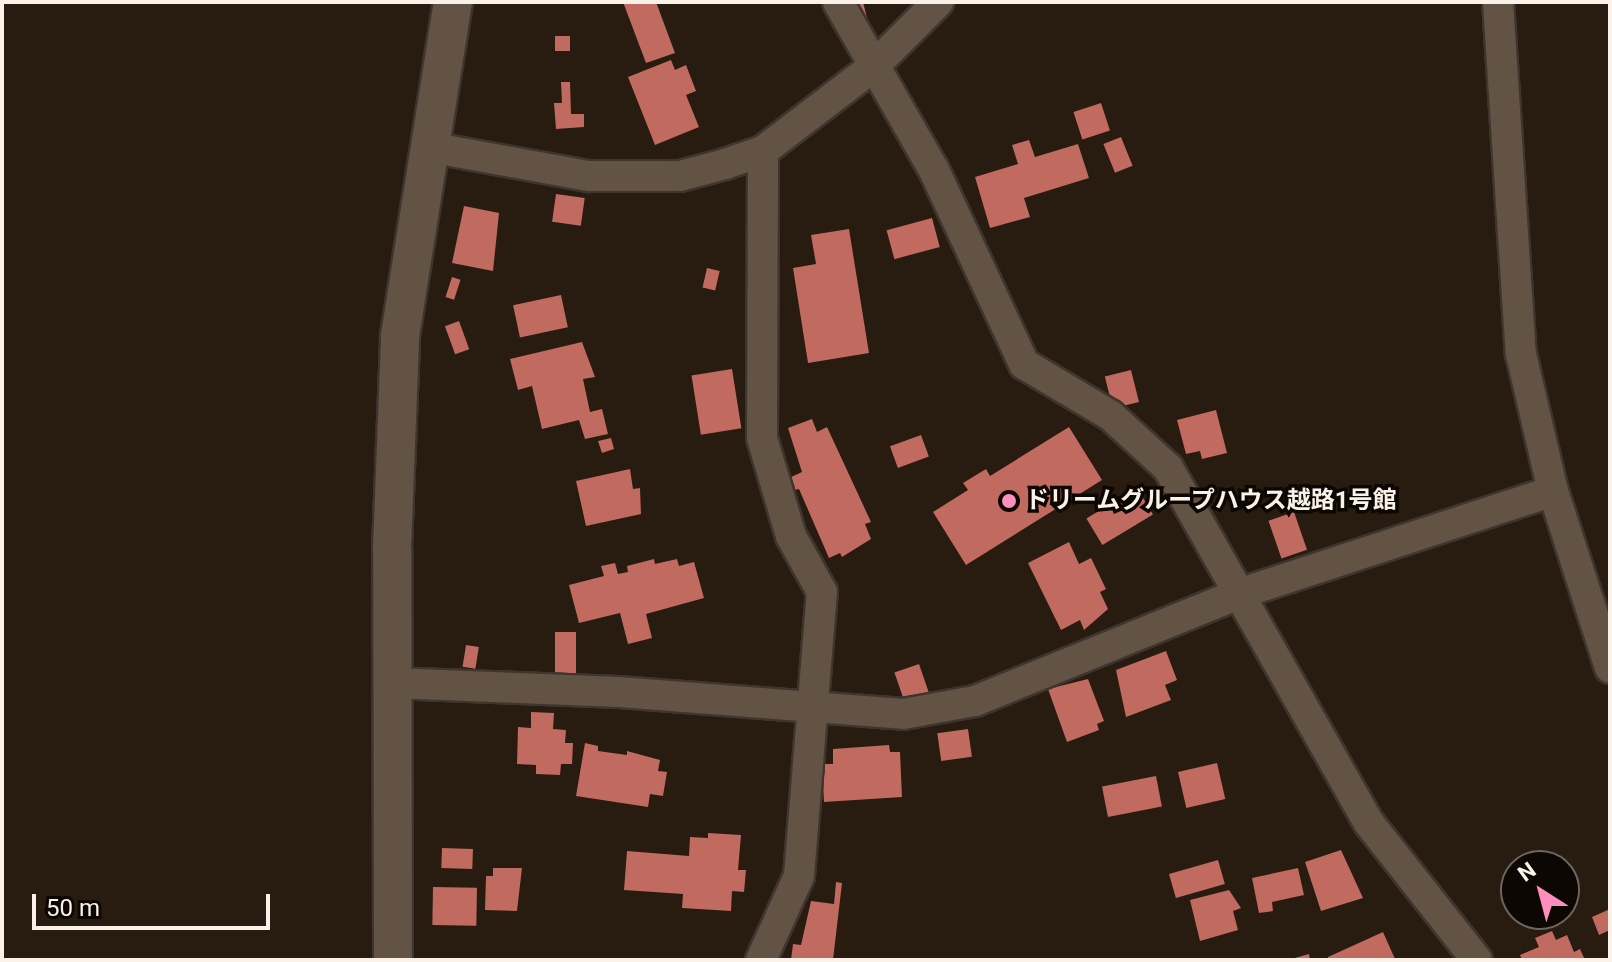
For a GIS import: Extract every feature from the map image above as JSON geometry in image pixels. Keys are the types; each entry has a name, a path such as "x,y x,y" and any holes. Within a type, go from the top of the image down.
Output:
{"street":[{"path":"393,960 392,683 400,336 453,2"},
{"path":"838,2 934,170 1024,364 1110,415 1168,468 1369,823 1477,960"},
{"path":"429,147 472,158 629,178 680,176 763,151 874,66 938,2"},
{"path":"1498,2 1521,354 1553,491 1610,668"},
{"path":"761,960 799,876 822,592 791,536 762,438 763,151"},
{"path":"392,683 903,714 975,701 1238,594 1553,491"}],"building":[{"path":"623,2 656,2 675,53 646,63"},
{"path":"863,2 869,26 860,28 854,4"},
{"path":"555,36 570,36 570,51 555,51"},
{"path":"671,60 675,70 686,65 696,91 686,95 699,127 655,145 628,77"},
{"path":"561,82 570,82 571,114 584,114 584,127 556,129 554,103 562,103"},
{"path":"1101,103 1110,131 1082,140 1073,112"},
{"path":"1121,137 1133,166 1115,173 1103,144"},
{"path":"1029,140 1035,157 1078,144 1089,178 1024,198 1030,217 990,228 975,177 1018,164 1012,145"},
{"path":"556,194 585,198 581,226 552,222"},
{"path":"464,206 499,213 493,271 452,263"},
{"path":"932,218 940,247 894,259 887,230"},
{"path":"849,229 869,353 808,363 793,268 816,264 811,235"},
{"path":"707,268 720,271 715,290 703,287"},
{"path":"452,277 461,280 454,300 446,297"},
{"path":"561,295 568,327 520,337 513,305"},
{"path":"459,321 469,349 455,354 445,326"},
{"path":"582,342 595,377 583,379 590,412 602,409 608,434 585,439 579,420 542,429 532,386 518,390 510,359"},
{"path":"732,369 741,428 701,435 692,375"},
{"path":"1131,370 1139,402 1113,409 1105,377"},
{"path":"1216,410 1227,453 1202,459 1200,451 1186,454 1177,420"},
{"path":"812,419 817,432 827,427 871,522 865,524 871,539 842,557 840,553 829,558 799,489 794,490 789,478 802,472 788,428"},
{"name":"ドリームグループハウス越路1号館","path":"1069,427 1102,480 966,565 933,512 968,490 963,483 986,469 990,476"},
{"path":"921,435 929,457 898,468 890,446"},
{"path":"611,438 614,449 602,453 598,441"},
{"path":"630,469 633,489 640,488 641,514 586,526 576,481"},
{"path":"1137,488 1153,515 1102,545 1086,518"},
{"path":"1294,512 1307,550 1281,559 1268,521"},
{"path":"1069,542 1079,564 1091,558 1106,589 1100,592 1108,609 1084,630 1080,620 1061,630 1028,563"},
{"path":"654,559 655,564 677,559 679,566 694,562 704,598 646,614 652,638 628,644 620,613 579,623 569,585 604,576 601,566 615,563 618,574 628,572 627,566"},
{"path":"555,632 576,632 576,675 555,675"},
{"path":"466,645 479,647 475,669 463,667"},
{"path":"1166,651 1177,680 1165,685 1171,700 1126,717 1116,670"},
{"path":"919,664 929,693 905,702 894,672"},
{"path":"1088,679 1104,721 1097,724 1099,730 1067,742 1048,689"},
{"path":"531,712 554,713 553,729 566,730 565,743 573,743 572,764 561,764 560,775 536,774 536,765 517,764 518,727 531,728"},
{"path":"968,729 972,757 941,761 937,733"},
{"path":"585,743 598,746 598,751 627,755 627,751 660,760 658,771 667,772 663,796 650,794 648,807 576,796"},
{"path":"889,745 890,752 900,752 902,797 824,802 822,764 833,764 833,749"},
{"path":"1217,763 1225,799 1186,808 1178,772"},
{"path":"1156,776 1162,806 1108,817 1102,786"},
{"path":"708,833 741,835 738,870 746,870 744,892 732,891 731,911 682,908 683,894 624,890 627,851 689,856 690,837 708,838"},
{"path":"442,848 473,849 472,869 441,868"},
{"path":"1341,850 1363,898 1321,911 1305,862"},
{"path":"1218,860 1225,884 1176,898 1169,874"},
{"path":"493,868 522,868 517,911 485,910 486,876 493,876"},
{"path":"1298,868 1304,895 1272,902 1273,911 1259,913 1252,878"},
{"path":"836,882 842,883 833,960 791,960 793,944 801,945 811,901 834,904"},
{"path":"433,887 477,888 476,926 432,925"},
{"path":"1229,890 1241,908 1233,911 1238,930 1200,941 1190,900"},
{"path":"1610,909 1610,930 1599,935 1592,917"},
{"path":"1552,931 1556,940 1567,935 1574,952 1580,949 1585,960 1522,960 1520,955 1539,947 1535,938"},
{"path":"1383,932 1395,959 1328,960 1328,957"},
{"path":"1309,954 1310,960 1291,960 1291,959"}],"place":[{"name":"ドリームグループハウス越路1号館","path":"1009,501"}]}
